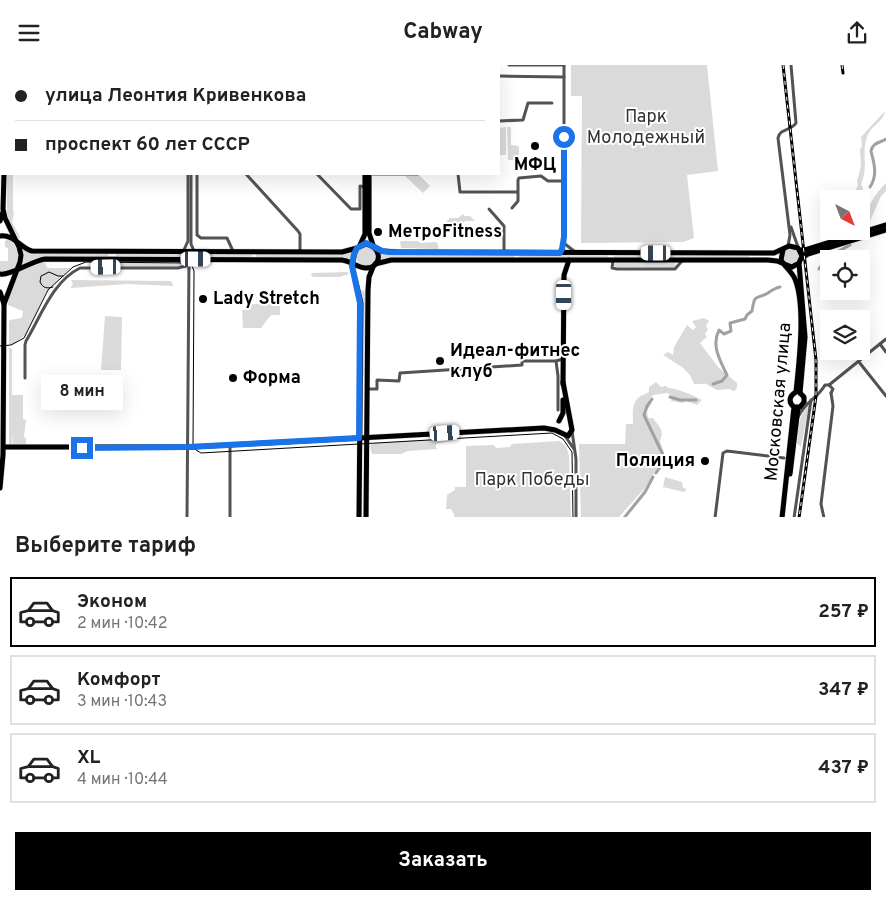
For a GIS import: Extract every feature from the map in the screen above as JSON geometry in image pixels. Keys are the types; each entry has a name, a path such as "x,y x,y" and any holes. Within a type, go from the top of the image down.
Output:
{"main road":[{"path":"4,175 5,218 21,255 4,304"},
{"path":"359,517 360,303 353,263 365,234 365,175"},
{"path":"366,517 368,290 369,277 378,256 369,233 369,175"},
{"path":"0,221 4,209"},
{"path":"0,236 8,236 25,249 32,251 342,252 366,243 382,251 389,252 774,253 792,246 805,250 886,225"},
{"path":"0,274 7,275 17,268 45,259 189,262 251,259 353,263 366,268 391,260 777,261 792,267 808,254 886,230"},
{"path":"784,264 781,257 785,248"},
{"path":"799,249 800,261"},
{"path":"115,259 113,255 116,252"},
{"path":"251,259 254,256 252,252"},
{"path":"519,260 517,256 520,253"},
{"path":"610,253 611,260"},
{"path":"554,260 562,265 564,275 563,411 556,427 561,433"},
{"path":"564,275 570,260"},
{"name":"Московская улица","path":"800,261 805,337 800,394"},
{"name":"Московская улица","path":"784,264 796,281 800,310 800,406 784,517"},
{"path":"358,292 363,289 368,290"},
{"path":"0,291 4,304 4,447 0,488"},
{"path":"360,375 363,377 367,375"},
{"path":"4,447 188,447 544,428 554,429 569,435 572,431 563,381"},
{"name":"Московская улица","path":"800,394 792,394 790,399 791,404 800,406"},
{"name":"Московская улица","path":"784,517 796,422 800,406"},
{"path":"544,428 553,426 565,417 570,422"},
{"path":"359,466 363,462 366,466"},
{"path":"359,485 364,488 366,485"}],"street":[{"path":"510,65 564,65 564,237 565,245 568,249 579,253"},
{"path":"544,65 546,72 544,77"},
{"path":"785,248 790,236 778,138 782,131 793,127 796,123 791,65"},
{"path":"500,76 564,77"},
{"path":"500,121 523,120 528,103 552,103"},
{"path":"189,175 191,192 190,243 194,251"},
{"path":"183,251 188,241 189,175"},
{"path":"197,175 197,235 201,238 227,238 233,251"},
{"path":"247,175 298,231 300,234 300,252"},
{"path":"318,175 348,208 360,209 360,186 365,187"},
{"path":"458,175 460,192 518,192"},
{"path":"512,207 518,201 518,180 523,176 541,176 548,181 564,181"},
{"path":"191,192 197,192"},
{"path":"489,209 504,226 504,253"},
{"path":"789,222 799,249"},
{"path":"560,253 564,237"},
{"path":"611,260 612,268 617,269 675,269 683,260"},
{"path":"674,260 678,264 677,267"},
{"path":"24,378 26,341 54,292 75,270 80,268 178,268 189,262 187,517"},
{"path":"824,517 821,504 833,406 824,386 830,385 886,339"},
{"path":"880,344 886,352"},
{"path":"367,389 377,389 377,380 399,381 400,373 522,365 522,361 556,361 563,359"},
{"path":"556,361 558,410"},
{"path":"859,362 886,396"},
{"path":"800,406 832,389 830,385"},
{"path":"800,394 811,399"},
{"path":"794,517 811,399"},
{"path":"572,431 575,454 576,517"},
{"path":"561,433 570,441 575,454"},
{"path":"230,445 230,517"},
{"path":"715,517 723,453 728,451 784,458"}],"green space":[{"name":"Парк Молодежный","path":"571,65 707,65 718,171 687,175 694,238 683,242 581,243 582,96 571,96"},
{"path":"885,111 882,118 867,137 861,184 863,189 855,190 858,186 857,181 861,166 861,137"},
{"path":"506,127 506,155 500,155 500,128"},
{"path":"507,127 511,127 511,145 519,146 519,160 508,160"},
{"path":"7,175 13,175 14,213 12,222 20,237 19,239 7,214"},
{"path":"419,175 430,186 423,193 405,176"},
{"path":"886,183 886,191 881,196 870,221 870,205"},
{"path":"463,214 470,216 475,221 465,221 462,224 444,224 450,218 458,218"},
{"path":"8,239 17,251 17,266 13,270 0,272 0,261 8,261 8,248 5,247 5,241"},
{"path":"400,242 437,242 439,249 401,248"},
{"path":"366,246 373,249 376,256 373,263 366,266 359,263 356,256 359,249"},
{"path":"20,248 31,253 108,253 108,258 43,257 19,265"},
{"path":"791,248 797,250 799,256 797,262 791,264 785,262 783,256 785,250"},
{"path":"353,253 351,260 256,258 256,254"},
{"path":"380,253 515,254 514,258 380,259"},
{"path":"116,254 252,255 251,258 116,257"},
{"path":"519,254 608,254 608,258 519,258"},
{"path":"614,254 749,255 749,259 613,258"},
{"path":"111,261 185,263 176,267 111,267"},
{"path":"45,262 47,268 71,268 46,292 26,334 13,345 9,345 9,322 10,320 22,318 23,311 8,305 8,297 18,271"},
{"path":"675,263 676,266 675,268 615,267 614,264"},
{"path":"347,272 349,274 340,277 313,277 311,275 312,273"},
{"path":"71,280 169,281 172,282 173,286 127,284 71,288 73,284"},
{"path":"363,290 366,293 365,375 363,376 360,292"},
{"path":"249,304 280,304 280,315 271,315 261,328 243,328 242,310 248,309"},
{"path":"105,316 122,317 121,370 101,370"},
{"path":"704,318 709,321 705,334 707,337 700,343 718,367 737,383 737,388 734,391 729,389 717,390 706,384 694,384 690,375 682,367 663,355 668,352 673,355 674,347 687,325 693,330 696,327 692,321"},
{"path":"9,348 12,348 12,395 23,395 23,419 26,420 24,437 26,438 26,445 13,445 12,434 12,444 9,444"},
{"name":"Парк Победы","path":"656,382 661,387 666,386 702,400 697,405 686,401 683,403 671,401 672,396 667,393 653,395 649,400 652,403 647,411 648,418 653,418 661,429 660,441 664,453 660,464 645,488 619,517 581,517 579,444 625,444 626,424 633,424 634,404 639,397 649,392 649,387"},
{"path":"809,405 801,447 797,443 799,423 802,414"},
{"path":"455,438 455,440 436,444 438,449 408,451 401,454 372,454 370,446 372,443"},
{"name":"Парк Победы","path":"560,441 566,446 569,455 571,517 454,517 451,509 446,509 447,495 455,490 455,487 466,487 466,446 494,445 496,448 510,447 512,444"},
{"path":"665,477 682,482 683,488 687,489 684,492 663,487"}],"waterway":[{"path":"870,187 875,173 871,151 875,144 886,139"},
{"path":"819,269 826,258 850,245"},
{"path":"713,384 722,381 727,375 716,347 719,330 724,334 731,331 730,323 745,319 752,311 757,297 780,287"},
{"path":"670,397 680,400 696,400"},
{"path":"652,399 644,415 664,457 656,473"},
{"path":"625,517 645,492 653,477"}],"tram line":[{"path":"0,346 11,345 24,338 48,290 73,267 86,262 188,263 194,271 193,446 196,450 201,453 552,433 563,439 572,452 573,517"},
{"path":"53,287 47,288 42,286 40,282 41,276 49,272 63,276"}],"railway":[{"path":"783,65 816,360 816,396 799,517"},
{"path":"842,65 843,73"}],"place":[{"name":"МФЦ","path":"535,146"},
{"name":"МетроFitness","path":"378,232"},
{"name":"Lady Stretch","path":"203,299"},
{"name":"Идеал-фитнес клуб","path":"440,361"},
{"name":"Форма","path":"233,378"},
{"name":"Полиция","path":"705,461"}],"route":[{"path":"82,448 188,447 359,438 360,303 352,266 357,248 366,243 382,251 389,252 560,253 564,237 564,137"}]}
